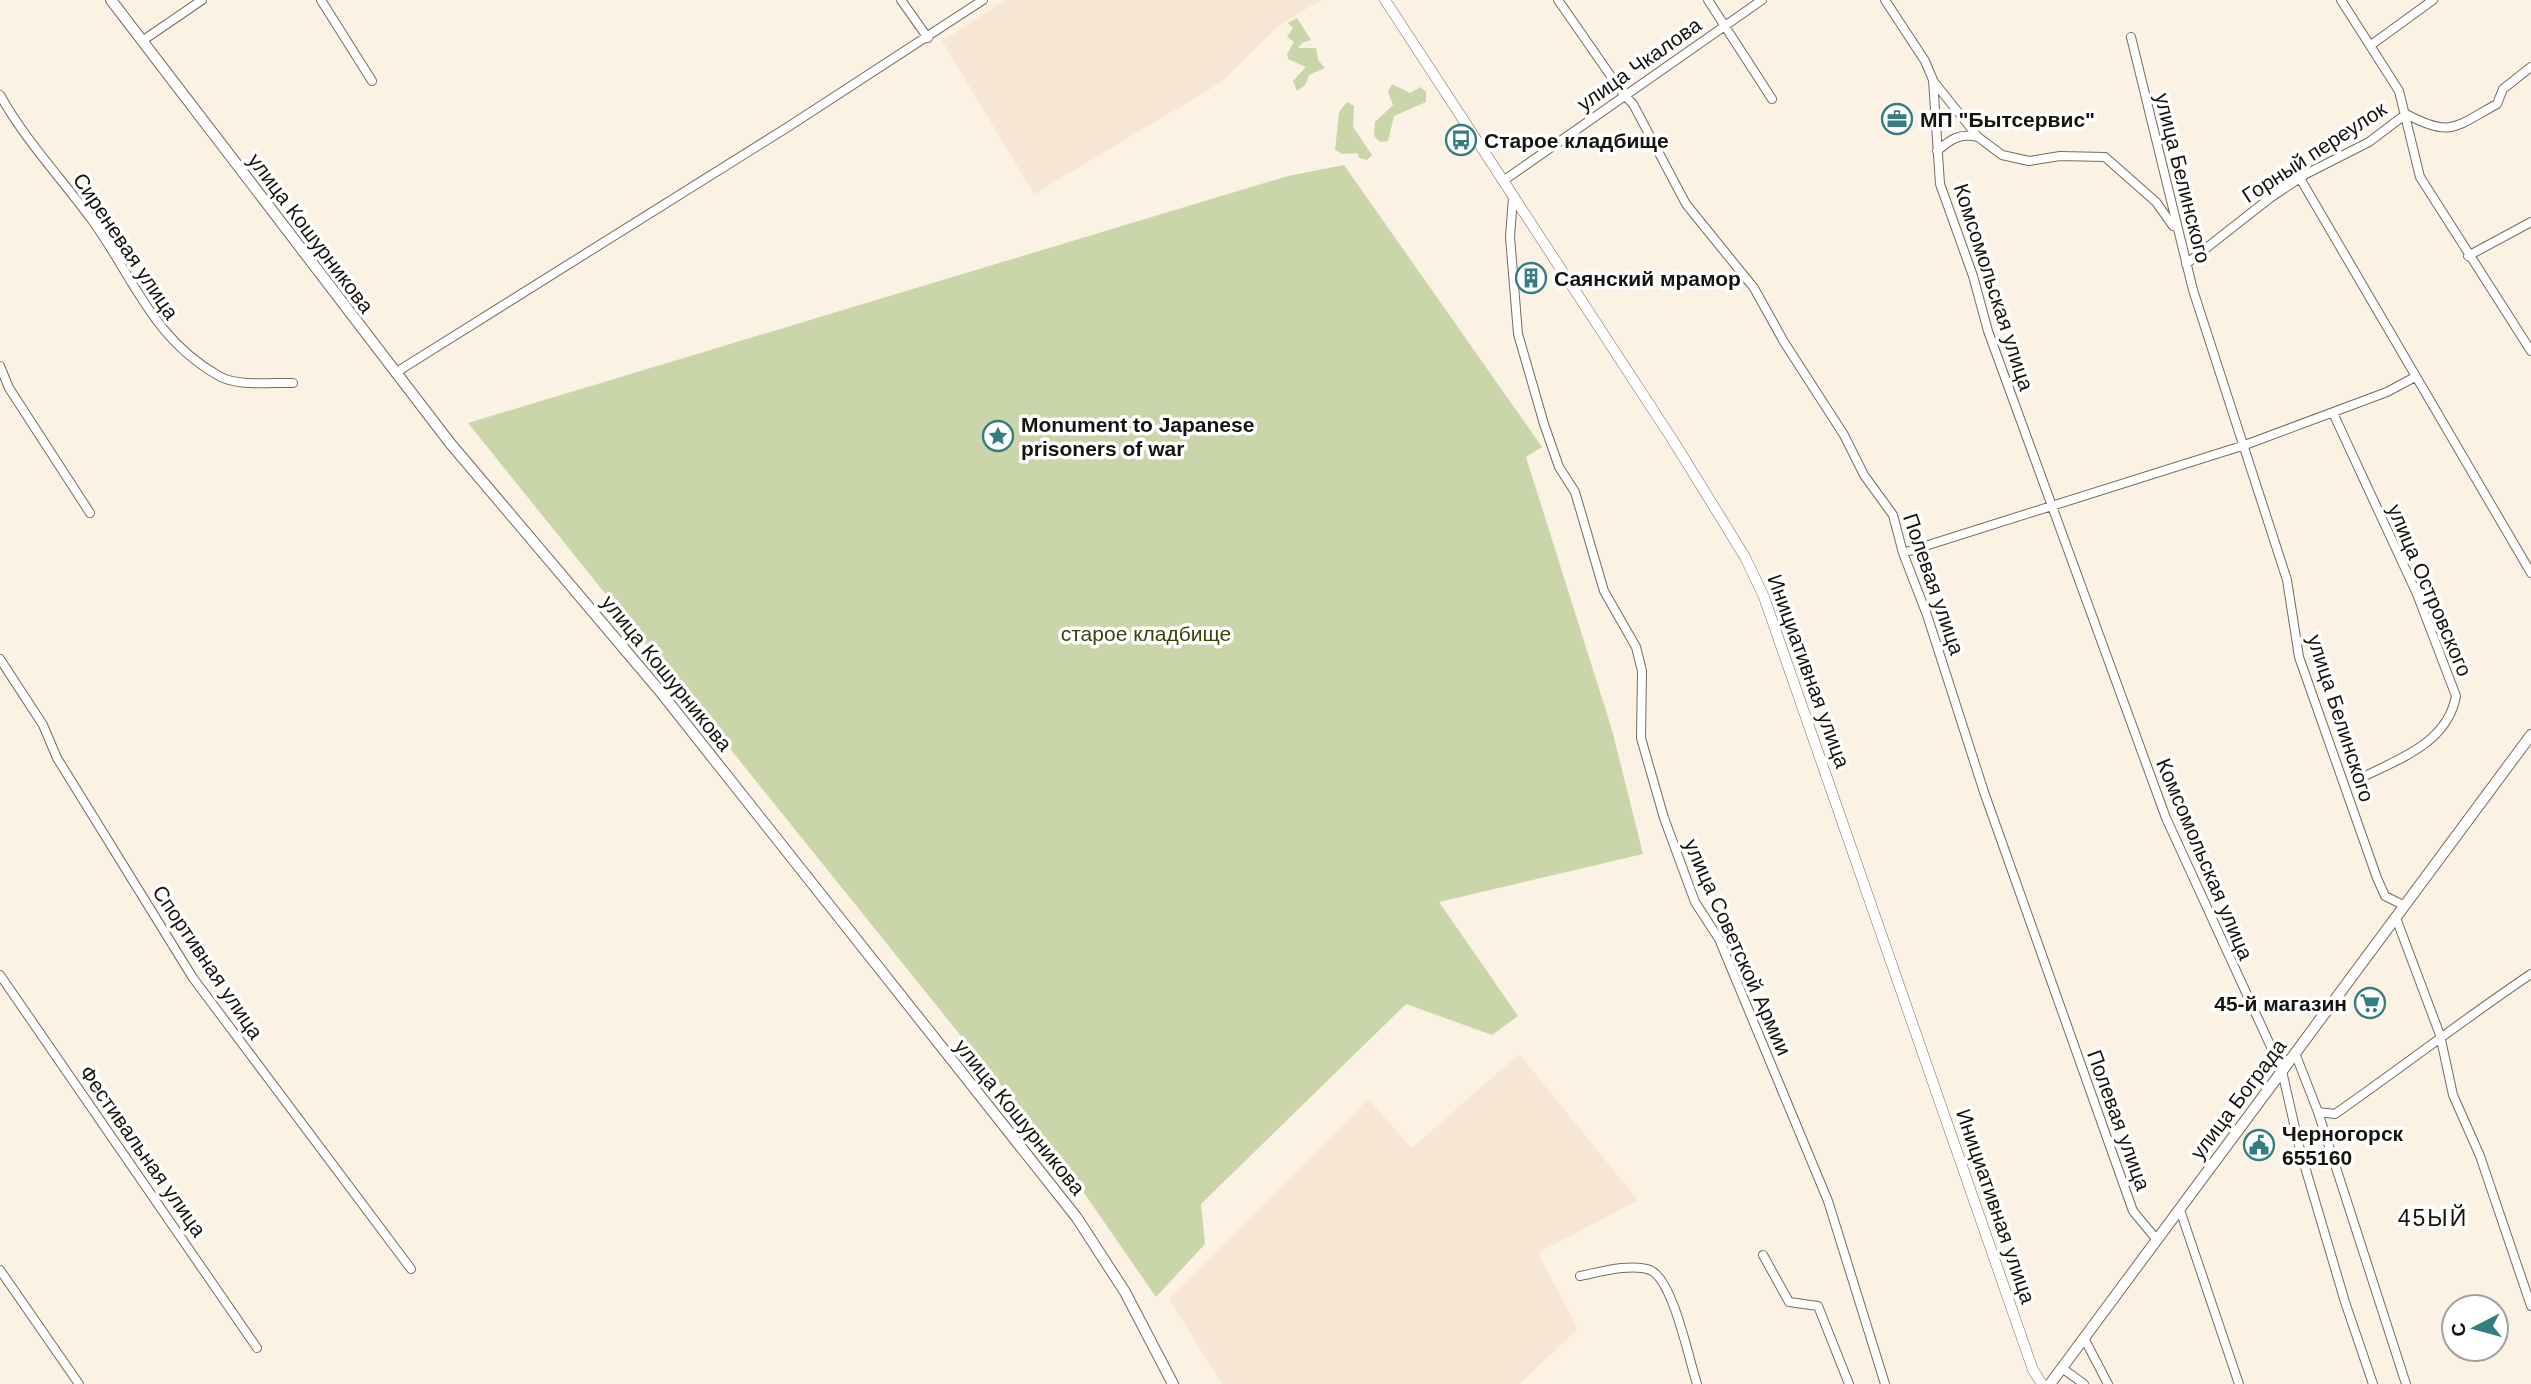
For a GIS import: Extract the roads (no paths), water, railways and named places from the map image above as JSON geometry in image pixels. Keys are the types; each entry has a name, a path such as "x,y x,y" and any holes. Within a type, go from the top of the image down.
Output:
{"main road":[{"name":"улица Кошурникова","path":"111,0 395,373 659,691 1077,1219 1125,1292 1172,1384"},
{"name":"улица Бограда","path":"2050,1384 2531,735"}],"street":[{"path":"142,41 202,0"},
{"path":"321,0 372,81"},
{"path":"901,0 928,38"},
{"path":"395,373 928,38 983,0"},
{"name":"Инициативная улица","path":"1385,0 1674,442 1745,558 1764,597 2033,1370 2042,1384"},
{"name":"Полевая улица","path":"1558,0 1633,104 1686,204 1754,288 1784,342 1844,436 1864,475 1893,515 1903,553 2133,1211 2157,1240"},
{"path":"1708,0 1772,99"},
{"name":"улица Чкалова","path":"1503,181 1762,0"},
{"name":"Комсомольская улица","path":"1885,0 1925,61 1933,80 1940,184 1973,276 1988,331 2166,818 2281,1071 2300,1150 2345,1302 2373,1384"},
{"path":"2341,0 2399,91 2420,177 2531,351"},
{"path":"2371,45 2433,0"},
{"name":"улица Белинского","path":"2131,37 2186,264 2287,580 2299,657 2385,896 2405,906"},
{"name":"Горный переулок","path":"2186,264 2270,198 2301,180 2306,174 2369,142 2406,114 2431,128 2452,129 2497,104 2503,89 2531,67"},
{"path":"1933,80 1978,137 2002,155 2016,160 2060,156 2105,157 2156,202 2177,232"},
{"name":"Сиреневая улица","path":"0,95 12,117 93,222 149,313 170,340 227,380 293,383"},
{"path":"1937,151 1955,137 1965,134 1978,137"},
{"path":"2301,180 2531,573"},
{"name":"улица Советской Армии","path":"1513,197 1510,237 1518,334 1544,424 1559,467 1574,492 1604,591 1636,647 1642,671 1641,738 1648,768 1685,879 1695,902 1718,939 1828,1200 1885,1384"},
{"path":"2468,256 2531,222"},
{"path":"0,366 9,388 90,513"},
{"path":"1903,553 2245,445 2333,414 2387,392 2415,377"},
{"name":"улица Островского","path":"2333,414 2417,594 2456,696 2453,710 2444,727 2424,746 2359,779"},
{"name":"Спортивная улица","path":"0,659 43,725 57,758 193,978 411,1269"},
{"path":"2396,918 2441,1035 2453,1095 2480,1156 2531,1306"},
{"path":"2319,1112 2335,1114 2417,1057 2441,1035 2531,974"},
{"name":"Фестивальная улица","path":"0,975 257,1348"},
{"path":"2295,1053 2319,1112 2406,1384"},
{"path":"2179,1210 2239,1384"},
{"path":"1763,1255 1789,1302 1818,1306 1849,1384"},
{"path":"1580,1276 1638,1268 1651,1270 1661,1277 1671,1299 1697,1384"},
{"path":"0,1270 79,1384"},
{"path":"2084,1338 2108,1384"},
{"path":"2062,1368 2084,1384"}],"place":[{"name":"МП \"Бытсервис\"","path":"1897,119"},
{"name":"Старое кладбище","path":"1461,140"},
{"name":"Саянский мрамор","path":"1531,278"},
{"name":"Monument to Japanese prisoners of war","path":"998,436"},
{"name":"45-й магазин","path":"2370,1003"},
{"name":"Черногорск 655160","path":"2259,1145"}],"district":[{"name":"45ЫЙ","path":"2433,1218"}],"park label":[{"name":"старое кладбище","path":"1146,633"}]}
